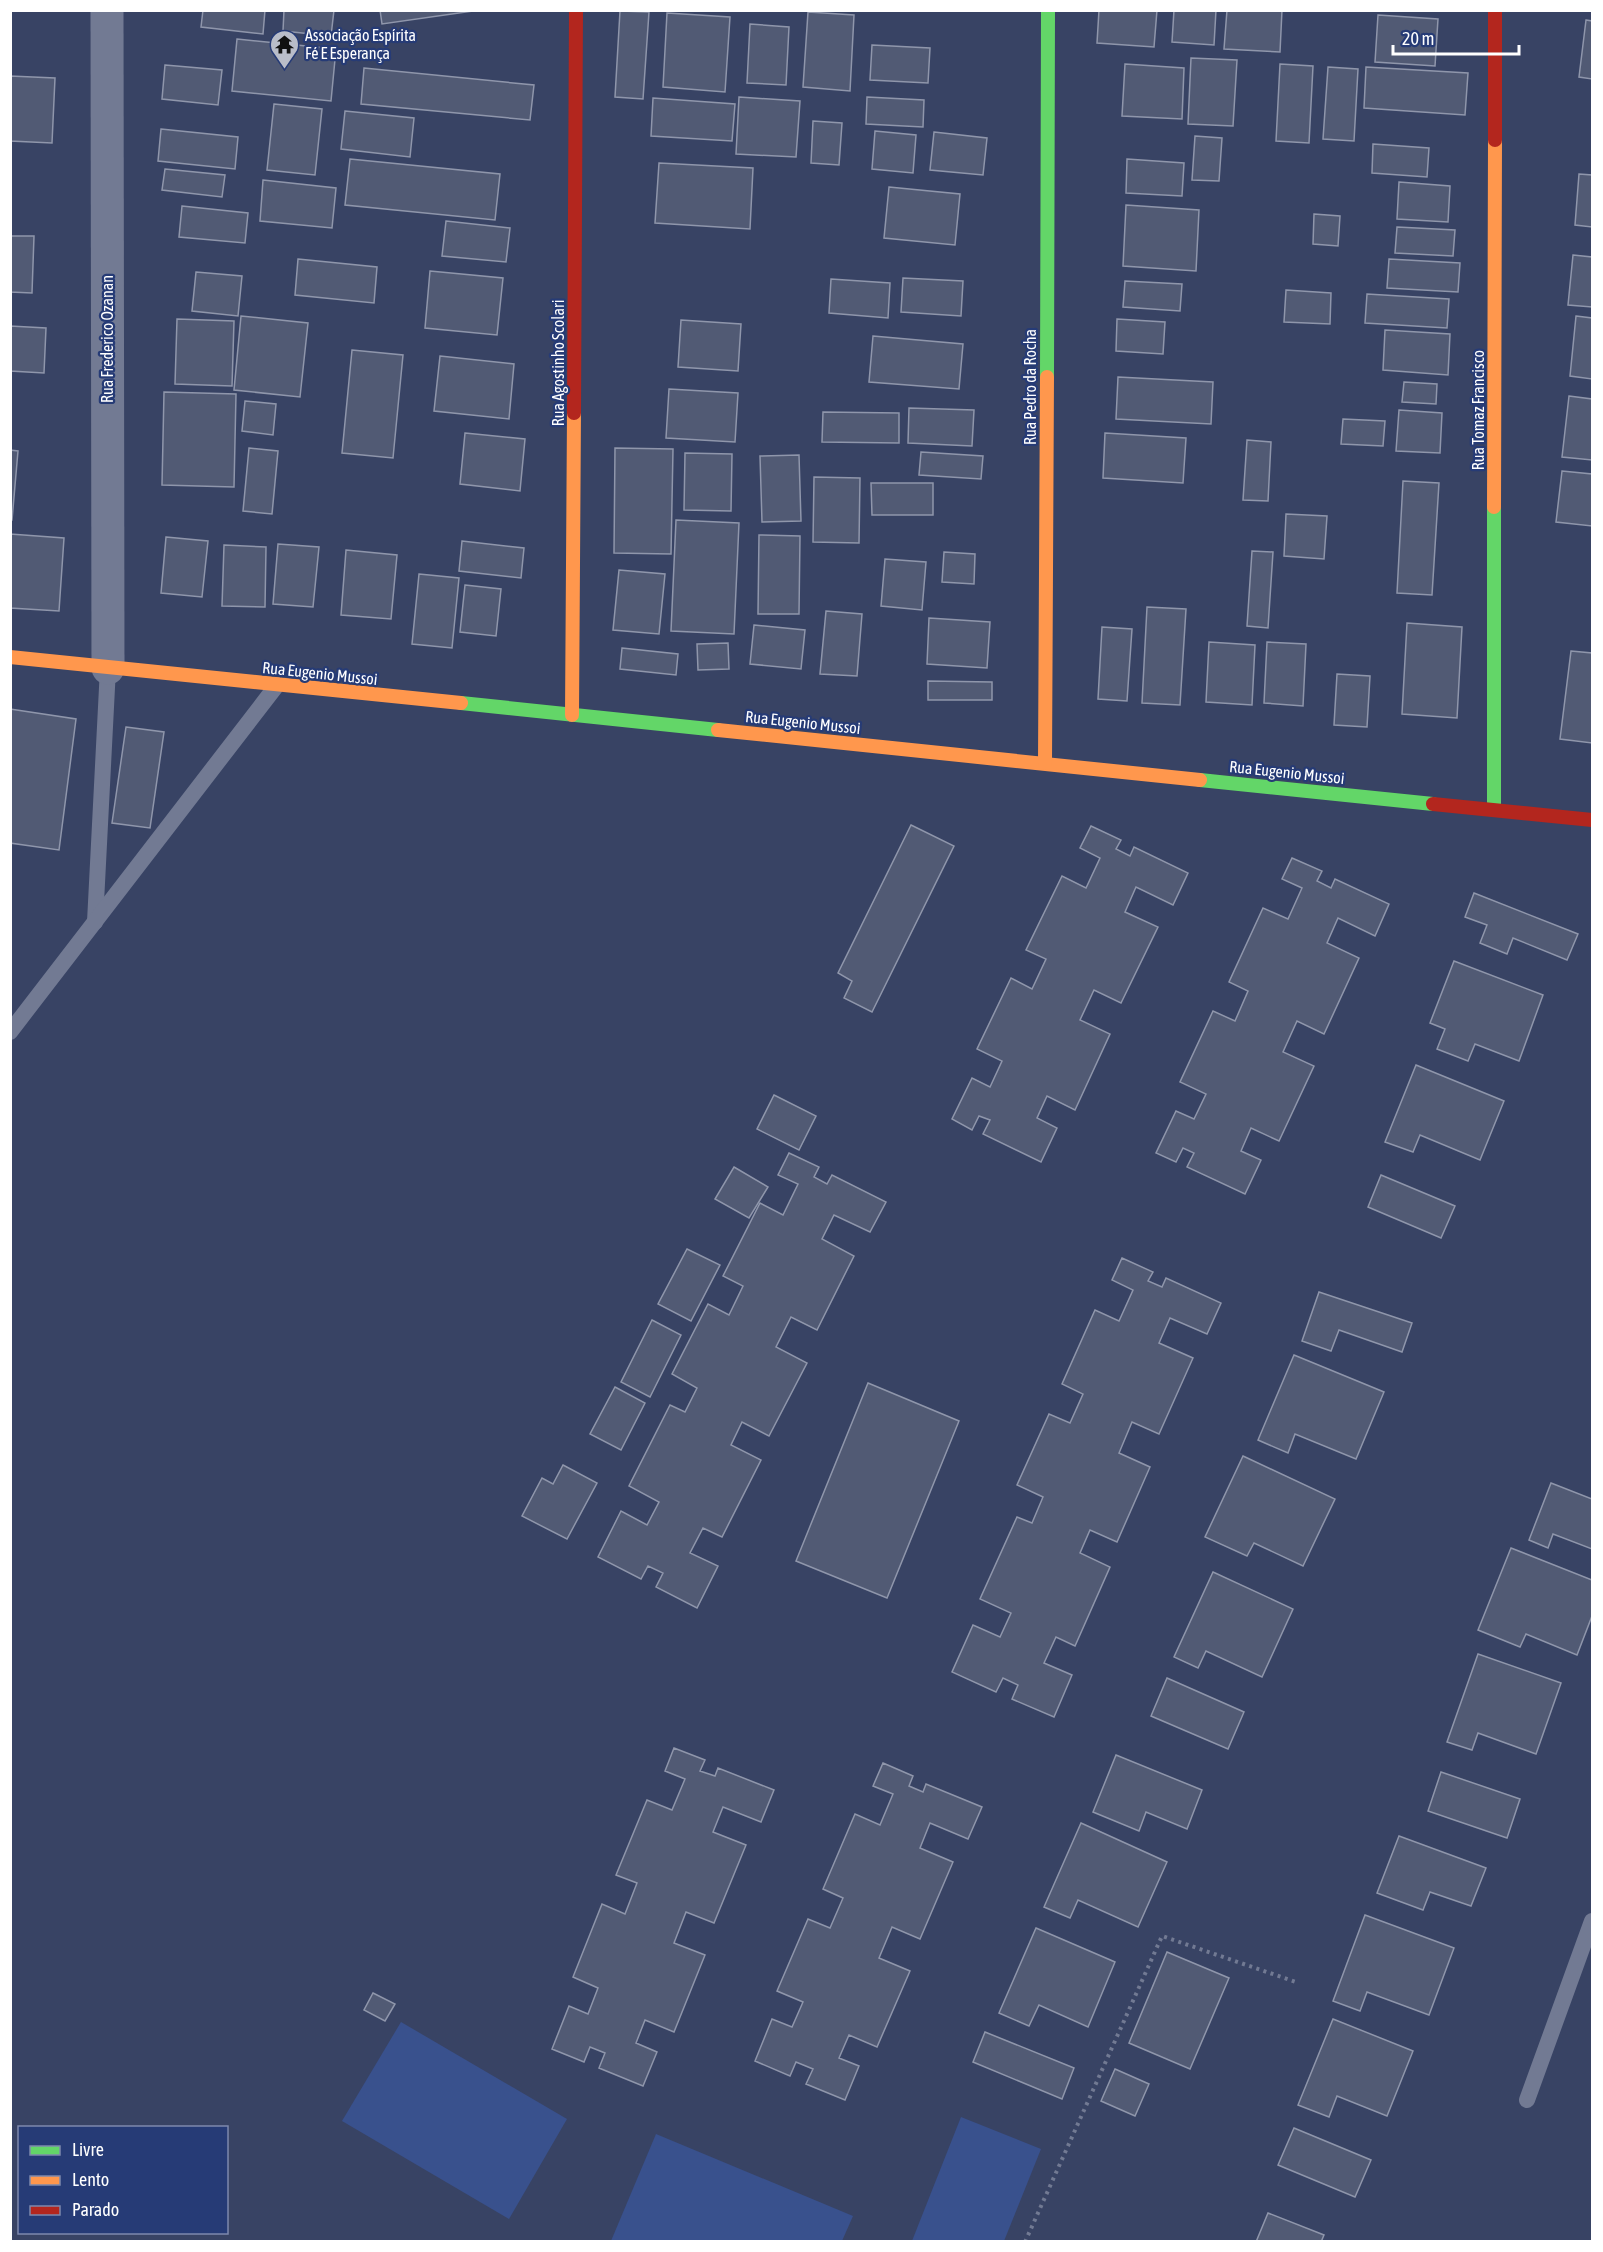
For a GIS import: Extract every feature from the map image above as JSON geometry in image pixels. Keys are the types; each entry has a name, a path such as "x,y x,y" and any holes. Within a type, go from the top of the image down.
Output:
{"street":[{"name":"Rua Frederico Ozanan","path":"106,10 108,668"},
{"name":"Rua Agostinho Scolari","path":"572,715 576,10"},
{"name":"Rua Pedro da Rocha","path":"1044,764 1048,10"},
{"name":"Rua Tomaz Francisco","path":"1494,810 1495,10"},
{"name":"Rua Eugenio Mussoi","path":"10,657 1593,820"}],"lane":[{"path":"95,922 108,668"},
{"path":"10,1032 277,685"},
{"path":"1527,2100 1593,1920"}],"path":[{"path":"1025,2241 1162,1936 1296,1982"}],"shaded area":[{"path":"401,2022 567,2119 509,2219 342,2121"},
{"path":"961,2117 1041,2149 1004,2241 912,2241"},
{"path":"656,2134 853,2216 842,2241 611,2241"}],"building":[{"path":"203,10 265,10 263,34 201,27"},
{"path":"284,10 334,10 331,36 283,31"},
{"path":"380,10 480,10 382,24"},
{"path":"1099,10 1157,10 1154,47 1097,43"},
{"path":"1174,10 1216,10 1214,45 1172,42"},
{"path":"1227,10 1282,10 1280,52 1224,49"},
{"path":"620,11 649,12 643,99 615,97"},
{"path":"808,12 854,15 850,91 803,87"},
{"path":"667,13 730,17 725,92 663,87"},
{"path":"1378,15 1438,19 1435,66 1375,62"},
{"path":"1586,20 1592,21 1592,79 1579,77"},
{"path":"750,24 789,27 786,85 747,83"},
{"name":"Associação Espírita Fé E Esperança","path":"237,39 336,49 331,101 232,91"},
{"path":"872,45 930,48 928,83 870,80"},
{"path":"1191,58 1237,60 1233,126 1188,124"},
{"path":"1125,64 1184,68 1182,119 1122,116"},
{"path":"1280,64 1313,66 1309,143 1276,141"},
{"path":"165,65 222,70 218,105 162,99"},
{"path":"1328,67 1358,69 1354,141 1323,139"},
{"path":"1366,67 1468,73 1465,115 1364,108"},
{"path":"364,68 534,85 530,120 361,104"},
{"path":"10,76 55,78 52,143 10,141"},
{"path":"739,97 800,101 796,157 736,154"},
{"path":"867,97 924,100 923,127 866,124"},
{"path":"653,98 735,104 732,141 651,136"},
{"path":"274,104 322,109 315,175 267,170"},
{"path":"345,111 414,118 410,157 341,149"},
{"path":"813,121 842,123 839,165 811,163"},
{"path":"161,129 238,137 235,169 158,161"},
{"path":"875,131 916,135 913,173 872,169"},
{"path":"934,132 987,138 983,175 930,170"},
{"path":"1195,136 1222,138 1219,181 1192,180"},
{"path":"1373,144 1429,148 1427,177 1372,173"},
{"path":"350,159 500,174 495,220 345,205"},
{"path":"1127,159 1184,163 1182,196 1126,193"},
{"path":"659,163 753,168 750,229 655,223"},
{"path":"165,169 225,175 222,197 162,190"},
{"path":"1579,174 1592,175 1592,227 1575,225"},
{"path":"263,180 336,188 332,228 260,221"},
{"path":"1399,182 1450,186 1448,222 1397,219"},
{"path":"889,187 960,194 955,245 884,238"},
{"path":"1126,205 1199,210 1196,271 1123,266"},
{"path":"182,206 248,213 245,243 179,237"},
{"path":"1314,214 1340,216 1338,246 1313,244"},
{"path":"446,221 510,228 506,262 442,256"},
{"path":"1397,227 1455,230 1453,256 1395,253"},
{"path":"10,236 34,236 32,293 10,292"},
{"path":"1573,255 1592,257 1592,307 1568,305"},
{"path":"298,259 377,267 374,303 295,295"},
{"path":"1389,259 1460,263 1458,292 1387,288"},
{"path":"430,271 503,278 497,335 425,328"},
{"path":"196,272 242,276 238,316 192,311"},
{"path":"903,278 963,281 961,316 901,312"},
{"path":"831,279 890,283 888,318 829,313"},
{"path":"1125,281 1182,284 1180,311 1123,307"},
{"path":"1286,290 1331,293 1330,324 1284,322"},
{"path":"1367,294 1449,299 1447,328 1365,323"},
{"path":"241,316 308,323 300,397 234,390"},
{"path":"1576,316 1592,318 1592,379 1570,376"},
{"path":"177,319 234,321 232,386 175,384"},
{"path":"1117,319 1165,322 1163,354 1116,351"},
{"path":"681,320 741,324 738,371 678,367"},
{"path":"10,326 46,328 44,373 10,371"},
{"path":"1385,330 1450,334 1448,375 1383,370"},
{"path":"873,336 963,344 959,389 869,382"},
{"path":"352,350 403,355 393,458 342,453"},
{"path":"440,356 514,364 509,419 434,411"},
{"path":"1118,377 1213,382 1211,424 1116,419"},
{"path":"1404,382 1437,384 1436,404 1402,402"},
{"path":"669,389 738,393 735,442 666,438"},
{"path":"164,392 236,394 234,487 162,485"},
{"path":"1569,396 1592,399 1592,460 1562,457"},
{"path":"245,401 276,404 273,435 242,431"},
{"path":"909,408 974,410 972,446 908,443"},
{"path":"1399,410 1442,413 1440,453 1396,451"},
{"path":"823,412 899,413 899,443 822,442"},
{"path":"1343,419 1385,421 1383,446 1341,444"},
{"path":"465,433 525,439 520,491 460,484"},
{"path":"1105,433 1186,438 1183,483 1103,478"},
{"path":"1247,440 1271,442 1268,501 1243,500"},
{"path":"249,448 278,451 272,514 243,511"},
{"path":"615,448 673,449 671,554 614,553"},
{"path":"10,450 18,451 12,520 10,520"},
{"path":"921,452 983,456 981,479 919,475"},
{"path":"685,453 732,454 731,511 684,510"},
{"path":"799,455 801,521 762,522 760,456"},
{"path":"1562,471 1592,474 1592,526 1556,522"},
{"path":"814,477 860,478 859,543 813,542"},
{"path":"1403,481 1439,483 1432,595 1397,593"},
{"path":"871,483 933,483 933,515 872,515"},
{"path":"1286,514 1327,516 1324,559 1284,556"},
{"path":"676,520 739,523 734,634 671,631"},
{"path":"10,534 64,538 59,611 10,608"},
{"path":"759,535 800,536 799,614 758,614"},
{"path":"166,537 208,541 202,597 161,593"},
{"path":"462,541 524,548 521,578 459,571"},
{"path":"278,544 319,547 313,607 273,604"},
{"path":"224,545 266,547 265,607 222,606"},
{"path":"346,550 397,555 391,619 341,615"},
{"path":"1252,551 1273,552 1268,628 1247,626"},
{"path":"944,552 975,554 974,584 942,582"},
{"path":"885,559 926,562 922,610 881,606"},
{"path":"619,570 665,574 659,634 613,630"},
{"path":"419,574 459,578 452,648 412,644"},
{"path":"465,585 501,589 496,636 460,632"},
{"path":"1147,607 1186,609 1180,705 1142,703"},
{"path":"826,611 862,614 857,676 820,674"},
{"path":"929,618 990,622 987,668 927,664"},
{"path":"1407,623 1462,627 1457,718 1402,714"},
{"path":"754,625 805,630 801,669 750,664"},
{"path":"1102,627 1132,629 1127,701 1098,699"},
{"path":"1209,642 1255,645 1252,705 1206,702"},
{"path":"1267,642 1306,644 1303,706 1264,703"},
{"path":"728,643 729,669 698,670 697,644"},
{"path":"622,648 678,654 676,675 620,669"},
{"path":"1571,651 1592,653 1592,743 1560,739"},
{"path":"1337,674 1370,676 1367,727 1334,725"},
{"path":"928,681 992,682 992,700 928,700"},
{"path":"10,709 76,719 59,850 10,843"},
{"path":"126,727 164,732 150,828 112,823"},
{"path":"911,825 954,846 872,1012 844,998 852,981 838,973"},
{"path":"1091,826 1121,840 1116,849 1130,856 1134,847 1188,873 1173,905 1136,887 1125,912 1158,927 1121,1003 1094,990 1080,1020 1110,1034 1075,1110 1047,1096 1037,1118 1057,1128 1041,1162 983,1134 990,1120 979,1116 972,1130 952,1119 972,1078 990,1087 1002,1061 977,1049 1011,978 1032,989 1046,959 1026,950 1062,876 1086,888 1100,858 1080,848"},
{"path":"1292,858 1322,871 1317,881 1331,888 1335,879 1389,904 1375,936 1338,918 1327,943 1359,958 1324,1034 1297,1021 1283,1052 1314,1066 1279,1141 1251,1128 1241,1151 1261,1160 1245,1194 1187,1167 1194,1153 1183,1148 1176,1162 1156,1153 1176,1111 1194,1119 1206,1094 1180,1082 1213,1011 1235,1021 1248,991 1229,982 1263,908 1288,919 1302,888 1282,879"},
{"path":"1474,893 1578,934 1567,960 1513,938 1507,954 1480,943 1487,925 1465,917"},
{"path":"1454,961 1543,995 1519,1061 1475,1044 1468,1061 1437,1049 1445,1029 1430,1023"},
{"path":"1416,1065 1504,1101 1480,1160 1420,1135 1413,1152 1385,1142"},
{"path":"774,1095 816,1116 799,1150 757,1129"},
{"path":"789,1153 819,1167 814,1177 827,1184 832,1175 886,1202 870,1232 834,1215 822,1239 854,1256 817,1330 791,1317 776,1347 807,1363 769,1436 742,1422 731,1445 761,1460 722,1537 703,1528 690,1553 718,1566 697,1608 656,1587 663,1573 648,1566 641,1579 598,1557 621,1511 647,1525 659,1502 629,1486 670,1405 685,1412 697,1388 672,1374 708,1304 729,1315 743,1286 723,1276 760,1203 783,1215 798,1184 778,1175"},
{"path":"734,1167 768,1187 749,1218 715,1199"},
{"path":"1381,1175 1455,1206 1441,1238 1368,1207"},
{"path":"687,1249 720,1265 691,1321 658,1304"},
{"path":"1122,1258 1153,1272 1148,1281 1162,1287 1166,1278 1221,1303 1207,1334 1170,1318 1159,1343 1193,1358 1159,1434 1132,1422 1119,1453 1150,1467 1117,1542 1090,1530 1080,1553 1110,1567 1075,1646 1056,1637 1044,1663 1072,1675 1054,1717 1012,1699 1018,1685 1003,1678 996,1692 952,1672 973,1625 1000,1637 1011,1613 980,1599 1017,1517 1032,1523 1043,1497 1017,1485 1049,1414 1070,1423 1083,1394 1062,1384 1095,1310 1119,1321 1133,1290 1112,1280"},
{"path":"1319,1292 1412,1323 1402,1352 1339,1330 1331,1351 1302,1341"},
{"path":"652,1320 681,1335 650,1397 621,1382"},
{"path":"1294,1355 1384,1392 1356,1459 1295,1434 1288,1453 1258,1440"},
{"path":"868,1383 959,1421 887,1598 796,1561"},
{"path":"615,1387 645,1403 621,1450 590,1434"},
{"path":"1243,1456 1335,1499 1303,1566 1254,1543 1247,1556 1205,1537"},
{"path":"563,1465 597,1483 567,1539 522,1516 542,1478 553,1484"},
{"path":"1551,1483 1592,1499 1592,1549 1553,1534 1548,1548 1529,1540"},
{"path":"1511,1548 1592,1580 1592,1616 1577,1655 1526,1634 1520,1647 1478,1630"},
{"path":"1213,1572 1293,1609 1262,1677 1206,1651 1198,1668 1174,1657"},
{"path":"1478,1654 1561,1683 1536,1754 1478,1733 1472,1750 1447,1742"},
{"path":"1167,1678 1244,1712 1228,1749 1151,1716"},
{"path":"674,1748 705,1760 700,1771 715,1776 718,1768 774,1790 761,1822 723,1807 713,1832 746,1845 714,1923 686,1912 674,1943 705,1955 674,2032 645,2020 636,2043 657,2052 643,2086 599,2068 605,2053 590,2047 584,2062 552,2049 569,2006 588,2014 598,1988 573,1977 602,1904 625,1914 637,1883 616,1875 647,1800 672,1810 685,1779 665,1771"},
{"path":"1116,1755 1202,1790 1187,1829 1146,1812 1139,1831 1093,1812"},
{"path":"883,1763 913,1776 909,1786 923,1792 926,1784 982,1807 968,1839 930,1823 920,1848 953,1862 920,1939 892,1927 879,1958 910,1971 877,2047 849,2035 839,2058 859,2066 845,2100 806,2084 813,2069 796,2062 790,2076 755,2061 772,2019 792,2027 803,2002 777,1991 808,1919 830,1928 843,1898 823,1889 855,1814 880,1825 893,1794 873,1786"},
{"path":"1441,1772 1520,1799 1507,1838 1428,1811"},
{"path":"1081,1823 1167,1862 1138,1927 1078,1900 1070,1918 1044,1907"},
{"path":"1399,1836 1486,1868 1471,1906 1430,1892 1423,1910 1377,1893"},
{"path":"1365,1915 1454,1948 1429,2015 1367,1992 1360,2011 1333,2001"},
{"path":"1036,1928 1115,1962 1088,2027 1039,2005 1029,2026 999,2013"},
{"path":"1167,1952 1229,1978 1190,2069 1129,2043"},
{"path":"373,1993 395,2004 385,2021 364,2010"},
{"path":"1333,2019 1413,2051 1387,2116 1337,2096 1329,2117 1298,2105"},
{"path":"985,2032 1074,2068 1062,2099 973,2062"},
{"path":"1115,2069 1149,2084 1135,2116 1101,2101"},
{"path":"1294,2128 1371,2160 1355,2197 1278,2165"},
{"path":"1268,2213 1324,2235 1321,2242 1256,2242"}],"traffic: fast":[{"path":"1047,377 1048,10"},
{"path":"1494,507 1494,810"},
{"path":"461,703 718,730"},
{"path":"1200,780 1433,804"}],"traffic: slow":[{"path":"1494,507 1495,140"},
{"path":"1045,763 1047,377"},
{"path":"572,715 574,413"},
{"path":"10,657 461,703"},
{"path":"718,730 1200,780"}],"traffic: jam":[{"path":"574,413 576,10"},
{"path":"1495,10 1495,140"},
{"path":"1433,804 1592,820"}],"place":[{"name":"Associação Espírita Fé E Esperança","path":"284,70"}]}
